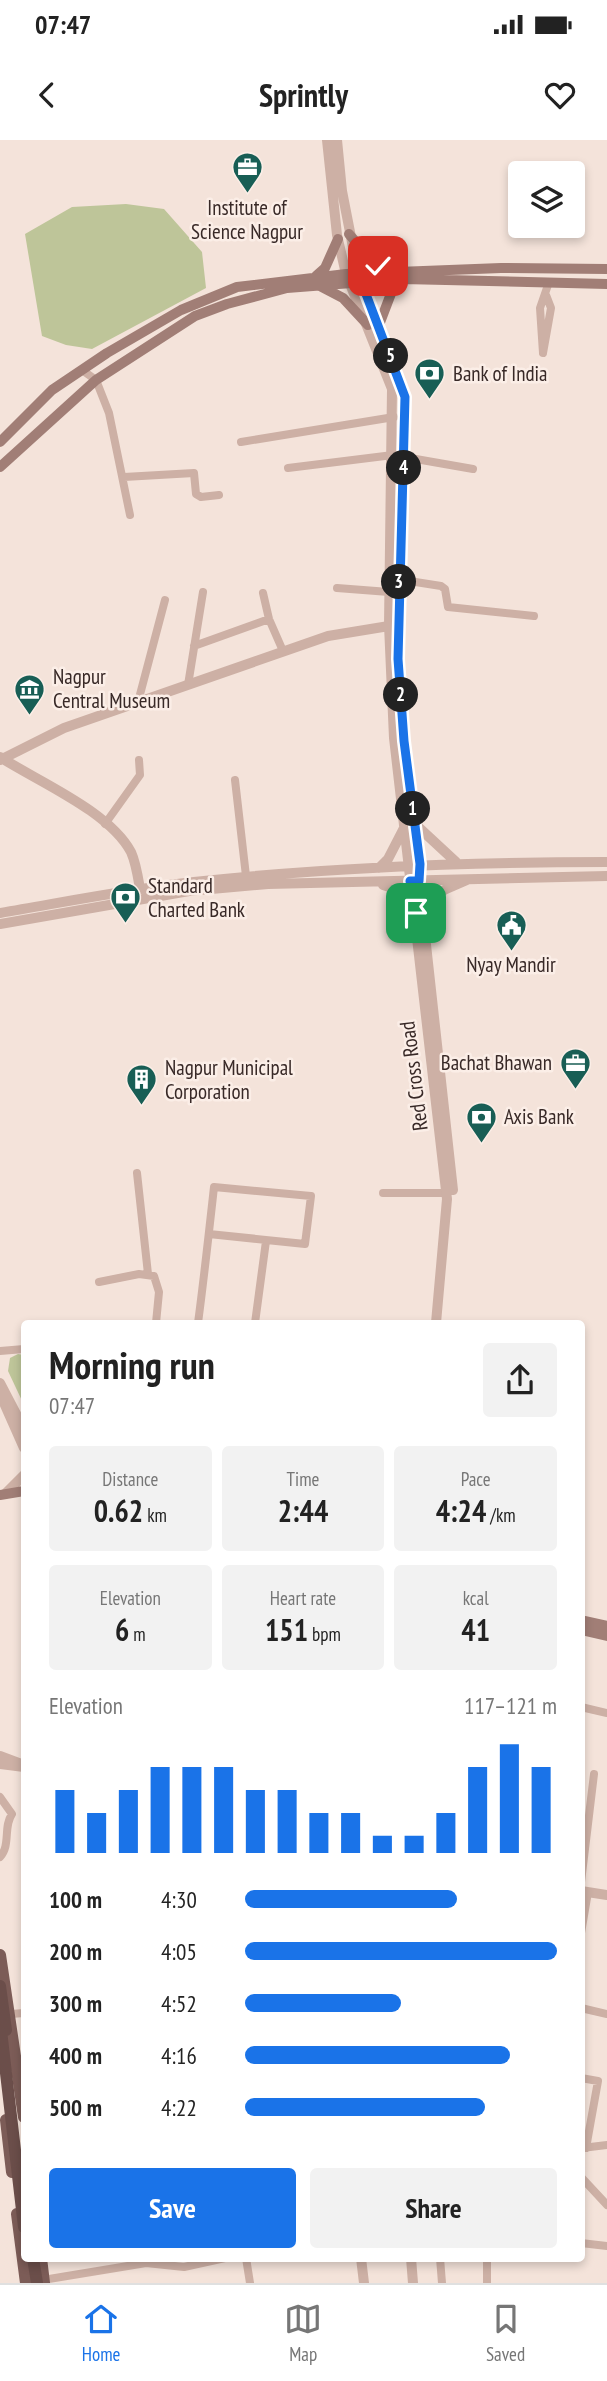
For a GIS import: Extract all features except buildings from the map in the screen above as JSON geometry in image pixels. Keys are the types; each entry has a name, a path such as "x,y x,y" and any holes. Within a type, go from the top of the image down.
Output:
{"highway":[{"path":"0,1986 21,2160"},
{"path":"5,2018 21,2194"},
{"path":"32,2262 39,2282"}],"main road":[{"path":"349,234 378,266 392,272"},
{"path":"0,467 96,380 194,316 317,280 338,239"},
{"path":"501,268 502,281"},
{"path":"0,442 52,390 82,370 181,310 237,287 392,272 501,268 607,269"},
{"path":"359,277 607,284"},
{"path":"317,280 343,298 374,326 392,291 403,279"},
{"path":"3,1494 21,1491"},
{"path":"585,1621 607,1626"},
{"path":"585,1631 607,1636"},
{"path":"0,1955 6,2034 21,2073"},
{"path":"0,2059 21,2240"},
{"path":"24,2262 26,2283"},
{"path":"39,2282 41,2262"}],"street":[{"name":"Red Cross Road","path":"327,140 338,239 347,278 374,326 405,397 404,457 392,597 394,738 420,864 415,881"},
{"name":"Red Cross Road","path":"337,140 349,234 392,389 394,579"},
{"path":"546,295 551,308 543,353 540,308 549,282"},
{"path":"82,370 96,380 109,413 130,515"},
{"path":"241,442 394,417"},
{"path":"288,468 393,455 473,469"},
{"path":"124,477 194,473 197,494 201,497 219,495"},
{"path":"394,579 441,586 445,589 446,605 452,608 474,607 534,616"},
{"path":"337,588 392,597"},
{"path":"188,685 203,592"},
{"path":"263,593 269,619 284,651"},
{"path":"138,702 165,600"},
{"path":"194,646 269,619"},
{"path":"1,759 64,728 328,636 394,620"},
{"path":"1,759 105,824 132,854 140,889"},
{"path":"105,824 140,775 139,760"},
{"path":"234,780 246,877"},
{"name":"Red Cross Road","path":"410,824 407,866 415,881 419,911 447,1193 439,1320"},
{"path":"379,868 388,859 410,824 456,862"},
{"path":"0,913 140,889 246,877 456,862 607,862"},
{"path":"0,924 189,891 268,884 474,877 607,876"},
{"path":"369,881 396,889 409,898 419,911 444,890 474,877"},
{"path":"433,1044 454,1194 439,1320"},
{"path":"138,1173 148,1274"},
{"path":"198,1320 214,1187 311,1196 305,1244 209,1234"},
{"path":"383,1193 447,1193"},
{"path":"255,1320 266,1241"},
{"path":"99,1282 148,1274 154,1276 158,1285 156,1320"},
{"path":"0,1351 21,1349"},
{"path":"0,1382 21,1423"},
{"path":"0,1394 21,1441"},
{"path":"3,1494 21,1478"},
{"path":"585,1708 607,1713"},
{"path":"0,1756 21,1765"},
{"path":"0,1764 21,1766"},
{"path":"585,1849 594,1774"},
{"path":"0,1797 12,1814 7,1821 5,1851 0,1857"},
{"path":"585,1891 607,1895"},
{"path":"585,2009 607,2014"},
{"path":"585,2079 598,2081 585,2143"},
{"path":"585,2148 607,2145"},
{"path":"585,2181 607,2205"},
{"path":"585,2243 607,2246"},
{"path":"39,2282 135,2262"},
{"path":"156,2262 184,2267 207,2262"},
{"path":"247,2262 250,2283"},
{"path":"361,2262 364,2283"},
{"path":"411,2262 413,2283"},
{"path":"440,2262 442,2283"},
{"path":"487,2262 487,2283"}],"green space":[{"path":"126,204 164,209 202,252 206,288 92,349 66,345 42,336 25,234 72,207"},
{"path":"21,1354 21,1399 8,1371 10,1358"}],"place":[{"name":"Institute of Science Nagpur","path":"247,195"},
{"name":"Bank of India","path":"430,401"},
{"name":"Nagpur Central Museum","path":"30,716"},
{"name":"Standard Charted Bank","path":"125,925"},
{"name":"Nyay Mandir","path":"511,952"},
{"name":"Bachat Bhawan","path":"575,1090"},
{"name":"Nagpur Municipal Corporation","path":"142,1107"},
{"name":"Axis Bank","path":"481,1144"}],"route":[{"path":"378,266 392,272 358,273 405,397 398,659 404,741 420,864 419,881 410,881 416,913"}]}
